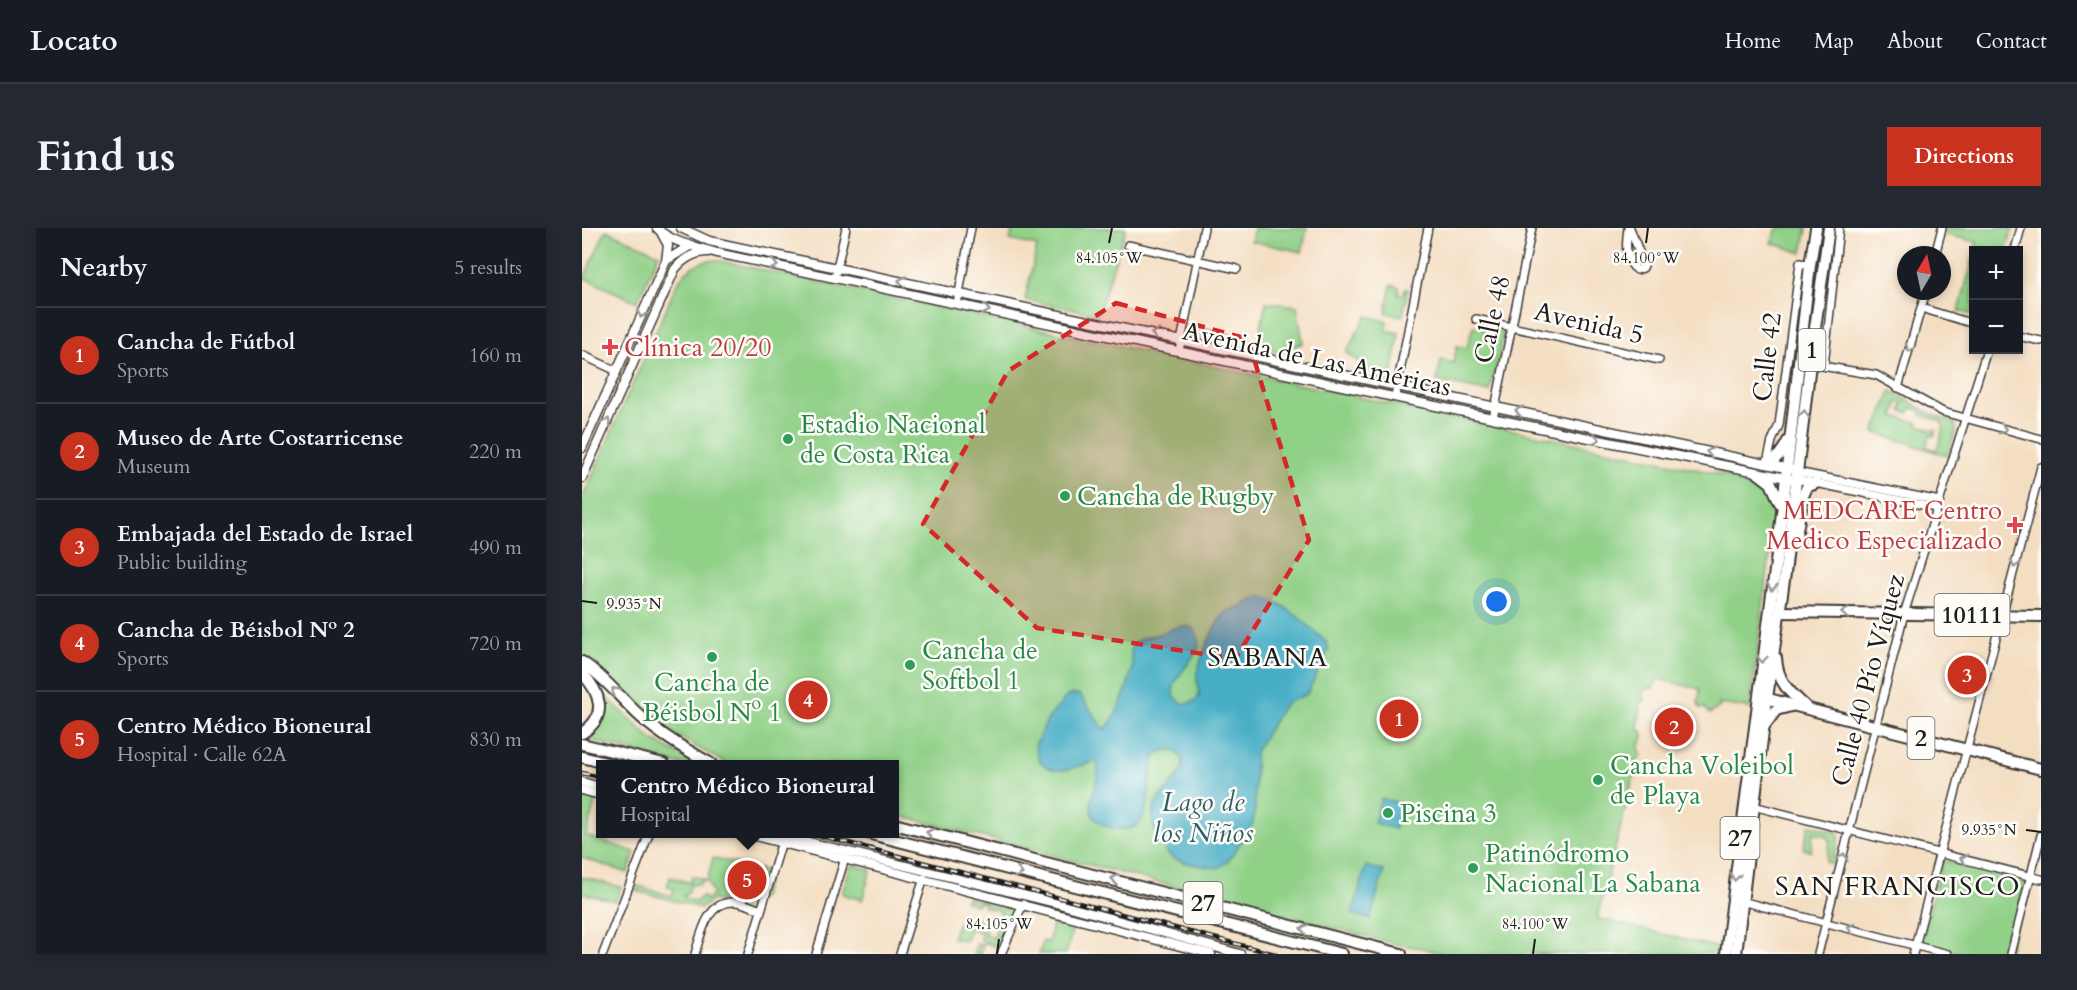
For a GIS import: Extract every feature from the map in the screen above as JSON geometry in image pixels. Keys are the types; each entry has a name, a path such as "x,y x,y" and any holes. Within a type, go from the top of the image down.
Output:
{"highway":[{"name":"1","path":"1762,697 1781,508 1791,474 1789,438 1816,228"},
{"name":"1","path":"1762,697 1776,643 1785,573 1791,474 1810,364 1829,228"},
{"path":"1767,463 1772,462 1782,452 1789,438"},
{"path":"1758,473 1771,483 1781,508"},
{"path":"1785,573 1791,565 1803,496 1808,487 1816,483"},
{"name":"10111","path":"1780,612 2041,616"},
{"path":"1776,643 1776,663 1780,678 1790,692 1809,709"},
{"path":"582,662 661,734 703,760"},
{"path":"582,673 593,685 600,706 593,723 582,733"},
{"name":"2","path":"1762,697 2041,769"},
{"name":"27","path":"1726,954 1738,900 1753,806 1763,729 1762,697"},
{"name":"27","path":"1736,954 1738,900 1762,697"},
{"path":"1763,729 1776,710 1795,706"},
{"path":"582,744 644,760"},
{"name":"27","path":"899,825 1401,954"},
{"name":"27","path":"886,838 1342,954"},
{"path":"963,858 957,853 961,847 992,854 1006,852"}],"main road":[{"path":"681,228 709,241"},
{"name":"Avenida de Las Américas","path":"658,230 689,245 717,253 1758,473 1791,474"},
{"path":"582,448 666,261 668,245 658,230"},
{"name":"Avenida de Las Américas","path":"709,241 1767,463 1791,474"},
{"path":"666,261 689,245 709,241"},
{"path":"582,478 675,269 690,255 701,252 717,253"},
{"path":"784,838 845,858 1211,954"},
{"path":"785,838 1052,902 1188,948 1240,954"}],"street":[{"path":"835,278 846,228"},
{"path":"957,304 971,228"},
{"path":"1179,351 1204,228"},
{"path":"1395,397 1428,228"},
{"name":"Calle 48","path":"1493,418 1532,228"},
{"path":"1629,228 1643,261 1643,268 1637,270 1631,264 1626,249 1629,228"},
{"path":"1824,366 1839,228"},
{"path":"1937,246 1942,228"},
{"path":"2016,246 2021,228"},
{"path":"1128,245 1238,269"},
{"name":"Calle 42","path":"1767,463 1772,441 1779,425 1800,263 1810,265"},
{"path":"1898,388 1923,300"},
{"path":"1921,308 1969,322"},
{"name":"Avenida 5","path":"1476,319 1659,360"},
{"path":"2023,337 2041,341"},
{"name":"Calle 40 Pío Víquez","path":"1818,954 1904,614 1986,354"},
{"path":"582,356 617,371"},
{"path":"1810,364 1876,375 1943,412 2041,439"},
{"path":"1913,954 2041,467"},
{"name":"Avenida de Las Américas","path":"1791,474 1816,483 1939,504"},
{"name":"Avenida de Las Américas","path":"1791,474 1939,504"},
{"path":"1753,806 2041,879"},
{"path":"2011,954 2041,835"},
{"path":"603,954 646,838"},
{"path":"748,954 781,838"},
{"path":"816,954 845,858"},
{"path":"900,954 924,878"},
{"path":"1738,900 1948,954"},
{"path":"695,954 708,918 719,906 733,902 761,910"},
{"path":"1001,954 1023,904"}],"highlighted area":[{"path":"1116,303 1248,339 1309,540 1235,659 1037,628 923,524 1008,371"}],"green space":[{"path":"1013,228 1126,228 1098,314 1025,300 1037,246 1010,240"},
{"path":"1254,228 1307,228 1302,252 1251,241"},
{"path":"1777,228 1807,228 1802,253 1772,243"},
{"path":"1945,228 2013,228 2007,246 1976,246 1977,242 1943,234"},
{"path":"606,230 659,254 637,302 584,278"},
{"path":"716,260 1761,483 1772,500 1774,523 1750,708 1719,704 1720,707 1709,714 1704,707 1701,709 1698,704 1700,689 1658,679 1654,687 1643,691 1645,699 1641,704 1638,728 1643,733 1639,749 1642,757 1638,760 1597,918 1719,948 1718,954 1444,954 1396,944 899,815 899,760 720,760 659,726 582,655 582,499 677,284 693,266"},
{"path":"1969,273 1969,314 1959,311"},
{"path":"1391,285 1399,287 1398,294 1403,295 1405,288 1408,289 1403,316 1386,313"},
{"path":"1266,302 1297,306 1303,343 1278,353 1257,347"},
{"path":"1366,316 1387,321 1386,330 1399,333 1393,371 1388,376 1368,371 1362,363 1346,353"},
{"path":"1473,326 1504,333 1490,392 1437,381 1441,360 1453,363 1457,346 1467,348"},
{"path":"1891,391 1931,414 1955,424 1956,429 1948,456 1874,432","holes":["1898,402 1903,403 1901,411 1909,413 1911,408 1922,411 1921,415 1940,421 1944,426 1937,450 1926,447 1930,435 1934,436 1936,430 1927,430 1928,428 1918,425 1919,423 1894,416"]},
{"path":"599,690 651,739 689,760 663,760 583,738 599,722 602,706"},
{"path":"582,796 596,799 586,836 635,852 628,873 582,858"},
{"path":"1809,825 1838,832 1839,837 1832,864 1826,862 1830,842 1826,836 1813,832 1811,851 1803,849"},
{"path":"713,858 738,864 733,890 738,891 739,884 744,885 743,892 751,893 758,883 759,869 770,871 762,897 751,901 731,896 717,902 714,899 701,908 636,891 638,886 672,896 674,889 667,887 670,877 690,883 692,876 705,880 699,885 690,886 688,893 683,896 696,902 702,896 705,900 713,895 707,881"},
{"path":"1942,860 2026,882 2008,954 1964,954 1921,943"},
{"path":"853,865 871,870 862,900 842,894 850,867"},
{"path":"582,877 621,887 616,901 582,893"},
{"path":"967,897 1014,909 996,947 985,942 980,953 982,954 973,954 977,944 982,946 984,942 980,939 982,933 971,928 965,941 952,938 958,922 968,927 971,916 986,920 985,934 994,938 1001,911 984,907 984,903 978,902 977,905 965,901"},
{"path":"1055,918 1074,923 1066,954 1039,954 1043,941 1048,942"}],"water":[{"name":"Lago de los Niños","path":"1261,597 1277,603 1295,615 1326,642 1329,649 1307,694 1284,704 1255,752 1253,824 1229,860 1218,868 1201,866 1173,858 1162,845 1154,827 1153,813 1157,802 1178,776 1182,767 1182,758 1172,750 1165,750 1154,758 1147,806 1141,821 1136,826 1122,829 1099,822 1091,811 1098,773 1096,761 1066,770 1058,770 1044,765 1038,758 1035,745 1048,719 1068,695 1079,694 1104,729 1113,719 1128,684 1132,670 1131,649 1134,643 1181,626 1194,630 1199,638 1199,645 1176,681 1173,688 1174,695 1182,703 1192,702 1199,696 1197,673 1205,648 1217,624 1227,611"},
{"name":"Piscina 3","path":"1381,798 1402,804 1395,829 1374,823"},
{"path":"1366,866 1384,871 1370,919 1352,914"}],"railway":[{"path":"582,773 596,776"},
{"path":"829,838 1275,954"}],"place":[{"name":"Clínica 20/20","path":"610,347"},
{"name":"Estadio Nacional de Costa Rica","path":"788,439"},
{"name":"Cancha de Rugby","path":"1065,496"},
{"name":"MEDCARE Centro Medico Especializado","path":"2015,525"},
{"name":"Cancha de Béisbol Nº 1","path":"712,657"},
{"name":"Cancha de Softbol 1","path":"910,665"},
{"name":"Embajada del Estado de Israel","path":"1967,675"},
{"name":"Cancha de Béisbol Nº 2","path":"808,700"},
{"name":"Cancha de Fútbol","path":"1399,719"},
{"name":"Museo de Arte Costarricense","path":"1674,727"},
{"name":"Cancha Voleibol de Playa","path":"1598,780"},
{"name":"Piscina 3","path":"1388,813"},
{"name":"Patinódromo Nacional La Sabana","path":"1473,868"},
{"name":"Centro Médico Bioneural","path":"747,880"}],"district":[{"name":"SABANA","path":"1268,657"},
{"name":"SAN FRANCISCO","path":"1898,886"}]}
